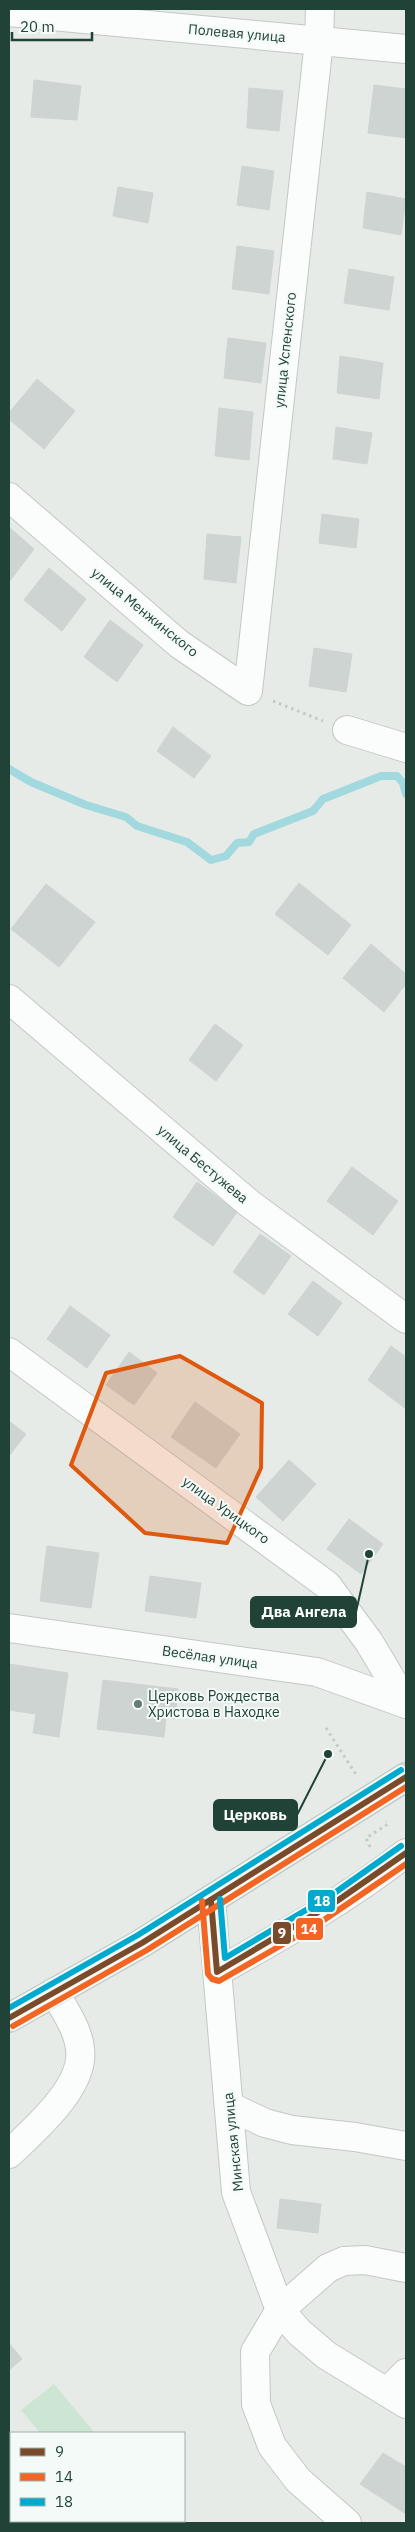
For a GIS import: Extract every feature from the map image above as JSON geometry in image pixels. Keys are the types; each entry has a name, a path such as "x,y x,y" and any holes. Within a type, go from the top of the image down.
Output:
{"main road":[{"path":"9,2018 142,1943 406,1777"}],"street":[{"name":"улица Успенского","path":"248,691 319,41 320,9"},
{"name":"Полевая улица","path":"9,12 406,49"},
{"name":"улица Менжинского","path":"9,497 179,644 248,691"},
{"path":"347,730 406,748"},
{"name":"улица Бестужева","path":"9,999 250,1204 406,1318"},
{"name":"улица Урицкого","path":"9,1352 327,1585 369,1642 406,1704"},
{"name":"Весёлая улица","path":"9,1628 317,1672 406,1704"},
{"path":"217,1972 286,1934 360,1886 406,1853"},
{"name":"Минская улица","path":"210,1900 236,2192 280,2310 299,2332 326,2355 397,2398"},
{"path":"9,2154 57,2104 73,2081 80,2060 78,2042 72,2023 54,1992"},
{"path":"229,2106 265,2123 292,2130 355,2137 406,2146"},
{"path":"347,2523 298,2480 272,2446 256,2404 255,2352 280,2310 328,2268 344,2261 366,2260 406,2268"},
{"path":"397,2398 406,2373"}],"path":[{"path":"248,691 347,730"}],"highlighted area":[{"path":"180,1356 262,1403 261,1468 227,1543 145,1533 71,1465 106,1373"}],"green space":[{"path":"54,2384 94,2432 39,2432 21,2410"}],"building":[{"path":"34,80 81,86 77,120 31,117"},
{"path":"374,85 406,89 406,138 368,133"},
{"path":"249,88 283,91 279,131 247,128"},
{"path":"242,166 274,171 269,210 237,205"},
{"path":"118,187 153,193 148,223 113,216"},
{"path":"367,192 406,199 401,235 363,228"},
{"path":"237,246 274,251 269,294 232,289"},
{"path":"349,269 394,277 389,310 344,303"},
{"path":"228,338 266,343 261,383 224,378"},
{"path":"340,356 383,363 379,399 337,393"},
{"path":"37,379 75,411 44,449 9,419 9,413"},
{"path":"219,408 253,412 249,460 215,456"},
{"path":"336,427 372,433 367,464 333,459"},
{"path":"322,514 359,519 356,548 319,543"},
{"path":"9,527 34,549 9,582"},
{"path":"207,534 241,537 236,583 204,579"},
{"path":"49,568 86,599 62,631 24,600"},
{"path":"110,620 143,645 117,682 84,657"},
{"path":"314,648 352,654 346,692 309,686"},
{"path":"173,727 211,756 194,778 157,751"},
{"path":"299,883 351,925 328,955 275,914"},
{"path":"46,884 95,922 59,967 11,929"},
{"path":"371,944 406,974 406,984 384,1012 343,978"},
{"path":"215,1024 243,1045 216,1081 189,1060"},
{"path":"352,1167 398,1201 373,1235 327,1201"},
{"path":"197,1182 237,1212 213,1246 173,1217"},
{"path":"260,1234 291,1256 264,1295 233,1272"},
{"path":"313,1281 342,1303 318,1336 288,1314"},
{"path":"70,1306 110,1335 87,1368 47,1339"},
{"path":"391,1346 406,1357 406,1409 368,1380"},
{"path":"129,1352 157,1373 134,1405 106,1385"},
{"path":"195,1402 240,1434 216,1468 171,1437"},
{"path":"9,1421 26,1434 9,1456"},
{"path":"289,1460 316,1484 283,1521 256,1497"},
{"path":"349,1519 383,1544 361,1574 327,1549"},
{"path":"47,1546 99,1553 91,1608 40,1601"},
{"path":"150,1576 201,1583 196,1618 145,1611"},
{"path":"9,1664 68,1673 59,1737 33,1733 36,1714 9,1710"},
{"name":"Церковь Рождества Христова в Находке","path":"103,1680 178,1689 175,1719 166,1718 164,1737 97,1729"},
{"path":"280,2199 321,2204 318,2233 277,2228"},
{"path":"9,2343 22,2359 9,2370"},
{"path":"383,2453 406,2467 406,2514 360,2484"},
{"path":"9,2484 10,2522 44,2523 9,2523"}],"waterway":[{"path":"9,769 31,782 86,805 126,817 137,826 187,842 211,860 226,856 237,843 249,842 254,834 313,811 323,799 381,776 397,776 403,783 406,794"}],"transit line":[{"name":"18","path":"9,2008 138,1935 401,1770"},
{"name":"9","path":"9,2018 142,1943 406,1777"},
{"name":"14","path":"13,2026 147,1950 406,1787"},
{"name":"18","path":"220,1899 225,1958 333,1894 401,1846"},
{"name":"9","path":"211,1900 217,1972 337,1901 406,1853"},
{"name":"14","path":"202,1901 208,1974 212,1979 219,1981 318,1924 406,1864"}],"place":[{"name":"Два Ангела","path":"369,1554"},
{"name":"Церковь Рождества Христова в Находке","path":"138,1704"},
{"name":"Церковь","path":"328,1754"}]}
